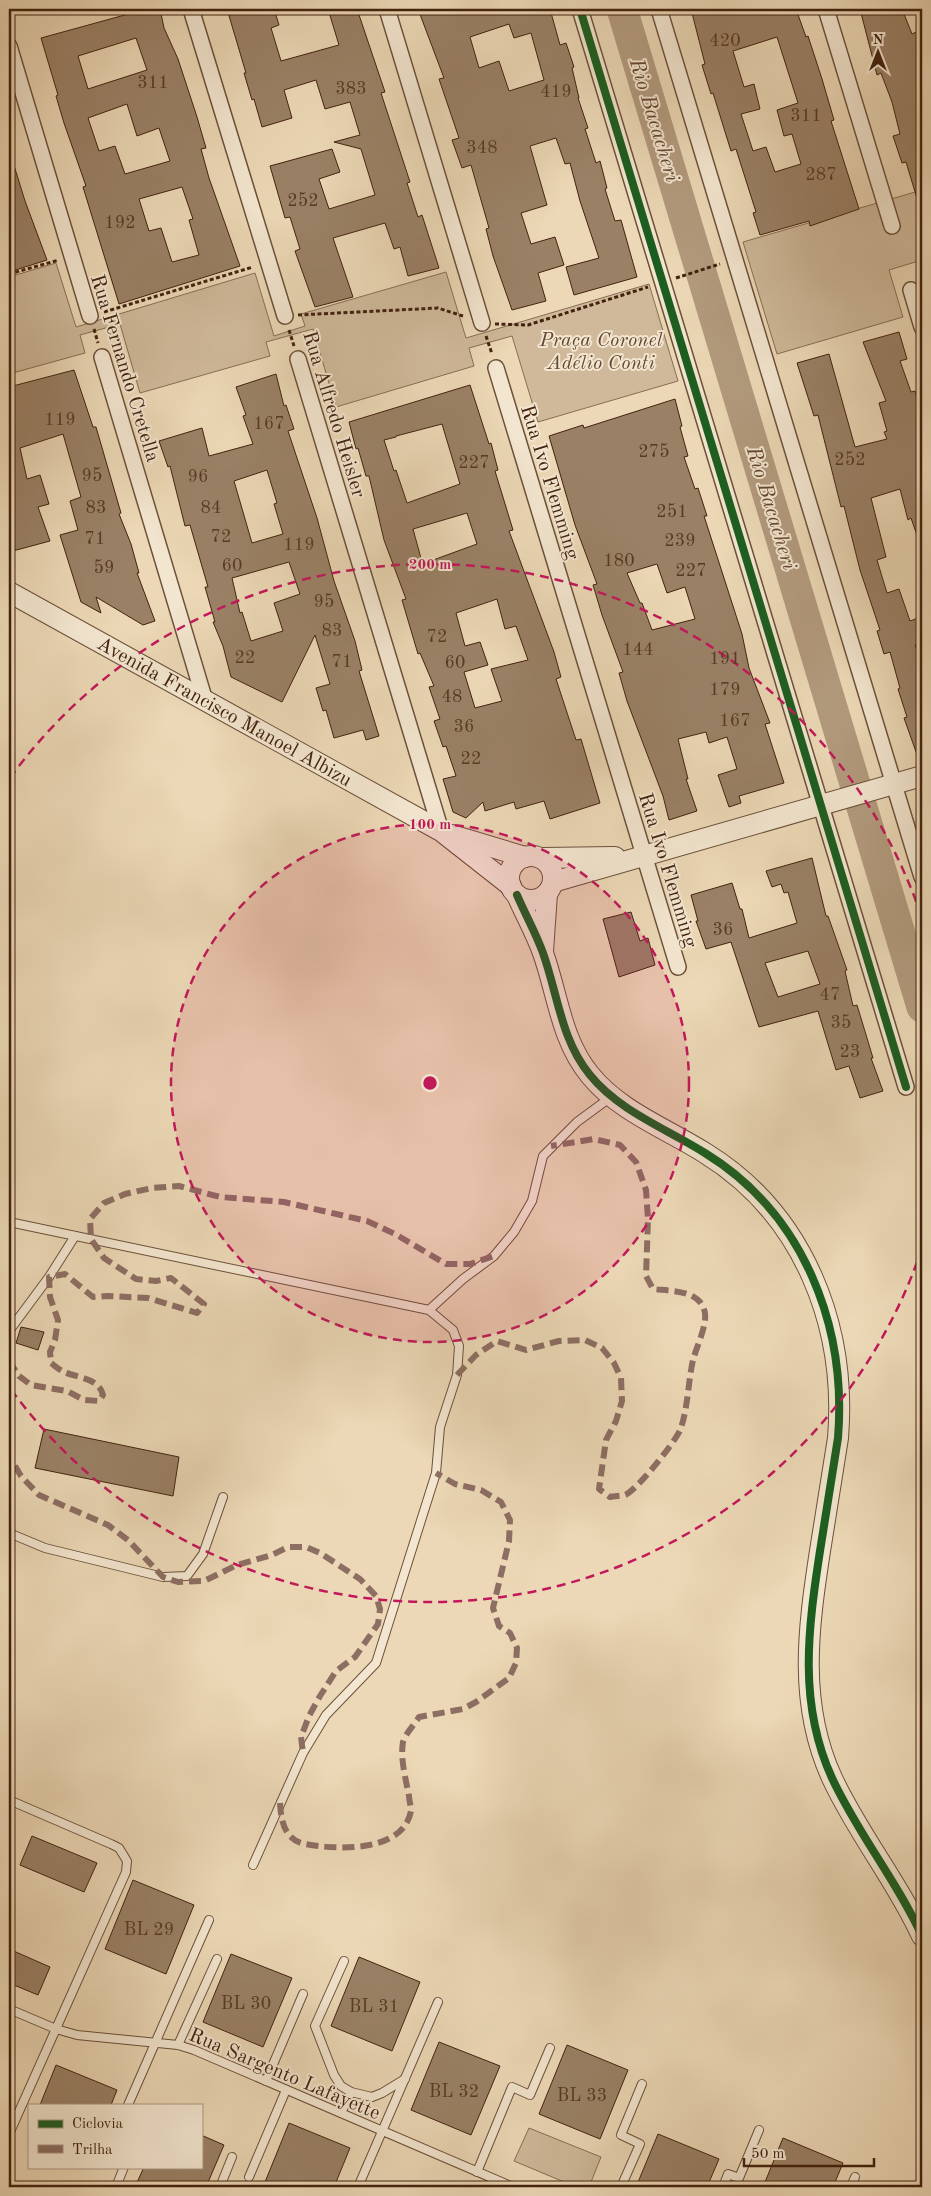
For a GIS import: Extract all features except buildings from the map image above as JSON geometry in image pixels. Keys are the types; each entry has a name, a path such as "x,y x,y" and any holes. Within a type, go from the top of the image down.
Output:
{"street":[{"name":"Rua Alfredo Heisler","path":"192,9 284,316"},
{"path":"387,9 482,323"},
{"path":"580,9 670,280 829,803 906,1087"},
{"path":"659,9 889,785 922,877"},
{"path":"826,9 892,226"},
{"name":"Rua Fernando Cretella","path":"9,46 90,316"},
{"path":"911,290 922,326"},
{"name":"Rua Fernando Cretella","path":"102,357 206,701"},
{"name":"Rua Alfredo Heisler","path":"298,360 441,831"},
{"name":"Rua Ivo Flemming","path":"496,368 678,967"},
{"name":"Avenida Francisco Manoel Albizu","path":"9,592 441,831 514,890"},
{"name":"Avenida Francisco Manoel Albizu","path":"550,888 644,856 922,776"},
{"name":"Avenida Francisco Manoel Albizu","path":"441,831 534,858 644,856"},
{"path":"543,953 552,868 534,858 513,865 510,872 514,890 543,953 561,1018 572,1047 589,1075 611,1096 706,1154 746,1185 765,1204 798,1250 811,1273 822,1300 836,1355 840,1382 840,1411 838,1438 811,1609 808,1668 811,1702 818,1737 831,1776 846,1806 897,1887 922,1936"},
{"path":"514,890 529,900 542,898 550,888"}],"lane":[{"path":"429,1310 494,1256 514,1232 532,1201 543,1156 577,1122 611,1096"},
{"path":"9,1222 429,1310 453,1330 459,1346 457,1375 440,1428 436,1473 376,1663 326,1715 303,1753 253,1866"},
{"path":"9,1331 49,1277 75,1236"},
{"path":"9,1533 45,1548 163,1578 187,1576 203,1554 224,1497"},
{"path":"9,1800 112,1844 124,1854 127,1862 126,1872 9,2134"},
{"path":"128,2104 209,1920"},
{"path":"178,2045 217,1959"},
{"path":"344,1961 315,2026 334,2075 341,2086 351,2092 372,2097 405,2079"},
{"path":"266,2081 303,1994"},
{"path":"358,2187 438,2002"},
{"name":"Rua Sargento Lafayette","path":"9,2010 56,2029 104,2039 178,2045 194,2050 513,2187"},
{"path":"477,2172 512,2087 530,2095 550,2048"},
{"path":"621,2187 640,2144 620,2135 642,2084"},
{"path":"249,2177 286,2090"},
{"path":"341,2113 351,2092"},
{"path":"723,2187 728,2174 738,2178 759,2130"},
{"path":"220,2187 232,2157"},
{"path":"116,2187 124,2168"},
{"path":"851,2187 855,2177"}],"path":[{"path":"9,274 72,256"},
{"path":"90,316 268,262"},
{"path":"284,316 438,308 482,323 528,325 725,263"},
{"path":"482,323 496,368"}],"green space":[{"path":"922,190 922,260 889,270 903,317 777,354 743,242"},
{"name":"Praça Coronel Adélio Conti","path":"56,263 76,327 255,273 274,336 305,326 301,314 446,272 466,338 649,284 678,381 538,422 512,336 469,348 474,366 336,407 313,329 266,342 270,356 140,393 120,324 80,335 85,353 9,374 9,277"},
{"path":"529,2128 601,2157 589,2187 576,2187 514,2161"}],"waterway":[{"name":"Rio Bacacheri","path":"622,9 922,1007"}],"marked path":[{"path":"457,1375 476,1355 497,1341 526,1350 559,1341 585,1340 602,1348 614,1363 621,1378 622,1401 616,1421 606,1440 599,1489 610,1497 625,1495 638,1484 665,1453 681,1428 693,1360 704,1327 704,1309 696,1298 689,1295 675,1291 653,1289 646,1276 648,1219 646,1190 636,1162 620,1145 594,1139 551,1146"},
{"path":"9,1361 19,1376 31,1385 67,1391 84,1400 99,1401 103,1395 101,1389 93,1382 64,1372 51,1363 50,1352 55,1340 58,1320 50,1297 49,1277 65,1274 93,1297 148,1298 197,1313 204,1304 171,1278 156,1281 136,1279 104,1258 91,1239 90,1219 104,1203 125,1194 152,1188 179,1186 220,1197 284,1202 367,1221 395,1234 446,1264 470,1264 494,1256"},
{"path":"9,1449 12,1461 21,1476 39,1495 108,1525 128,1540 163,1577 178,1582 204,1581 237,1565 272,1555 288,1547 306,1547 320,1553 360,1579 376,1596 380,1609 378,1624 355,1657 336,1671 320,1696 309,1716 301,1737 303,1753"},
{"path":"280,1803 281,1816 288,1834 298,1842 305,1844 334,1847 367,1846 396,1835 405,1825 411,1811 403,1762 403,1742 419,1717 463,1709 509,1678 516,1663 517,1648 510,1633 499,1626 493,1608 509,1541 510,1520 501,1502 481,1490 455,1484 436,1473"}],"cycle path":[{"path":"580,9 906,1087"},
{"path":"517,895 543,953 566,1032 580,1061 590,1075 602,1088 629,1109 705,1153 740,1178 769,1208 793,1240 812,1276 826,1315 835,1355 839,1396 838,1438 812,1609 809,1666 814,1722 821,1750 842,1799 901,1896 922,1936"}]}
